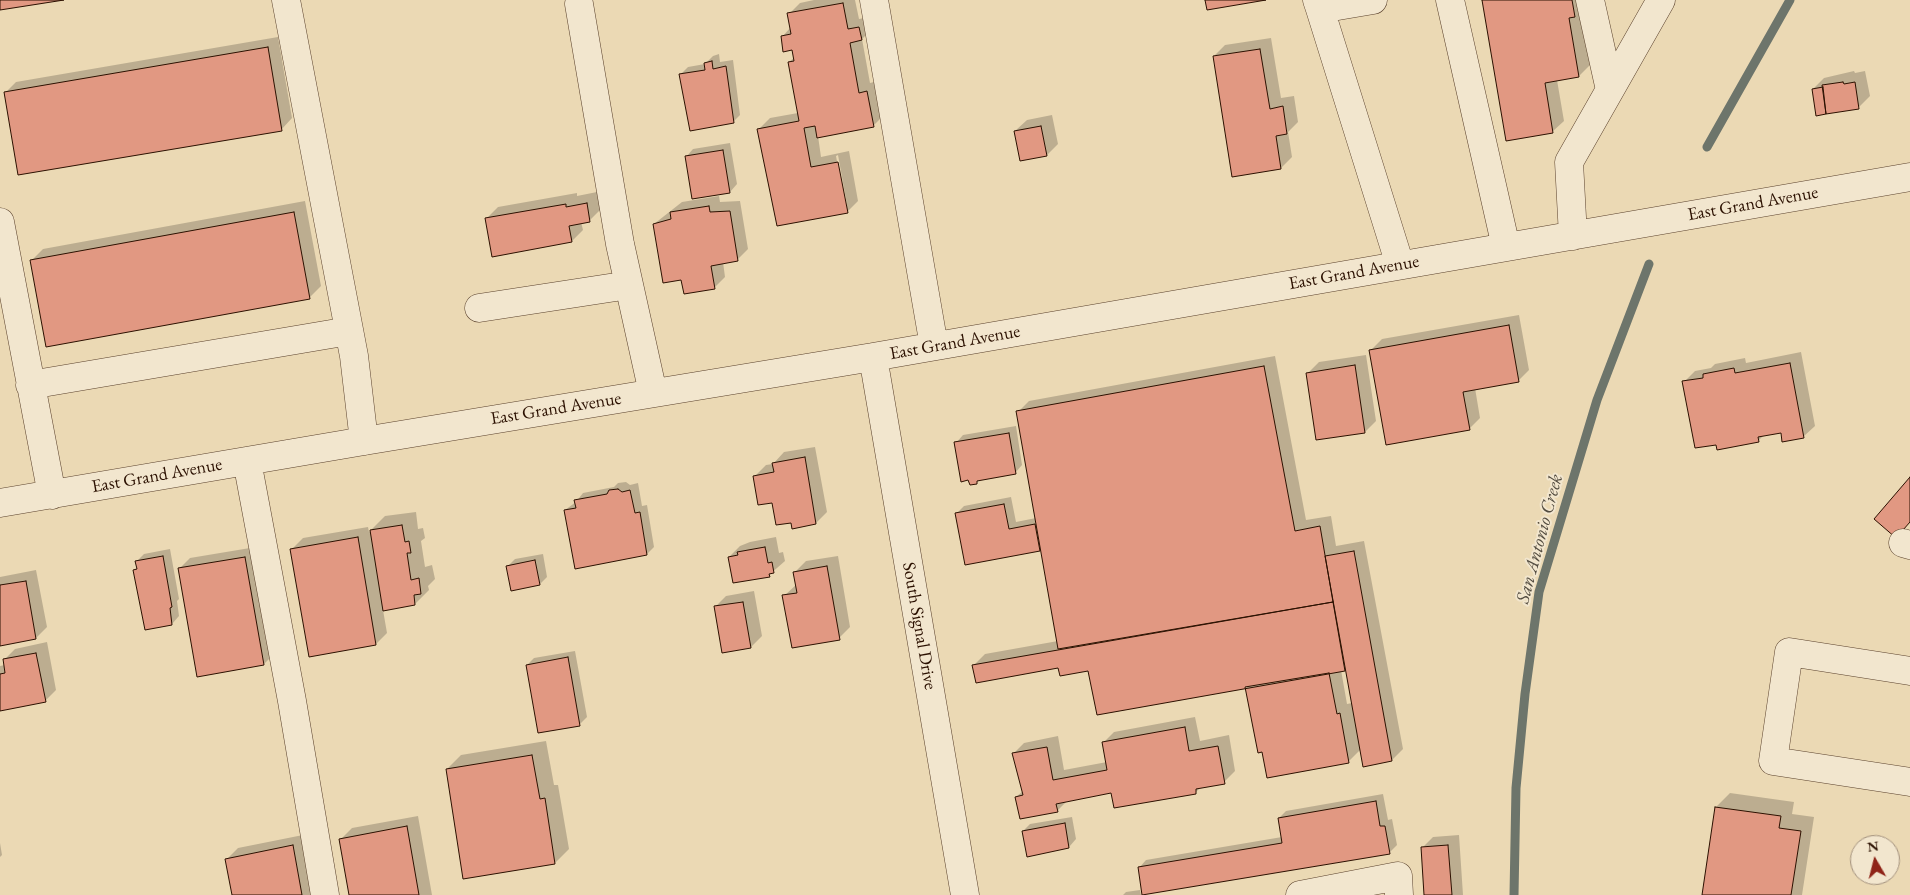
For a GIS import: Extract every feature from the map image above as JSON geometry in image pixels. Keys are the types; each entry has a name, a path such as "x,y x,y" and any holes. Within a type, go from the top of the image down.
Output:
{"street":[{"path":"286,0 349,331 364,441"},
{"path":"874,0 934,346"},
{"path":"1373,0 1319,4 1400,265"},
{"path":"1450,0 1506,247"},
{"path":"1590,0 1610,90"},
{"path":"1573,236 1569,162 1661,0"},
{"path":"579,4 620,244 653,393"},
{"name":"East Grand Avenue","path":"0,503 874,357 1910,177"},
{"path":"0,222 52,495"},
{"path":"479,308 629,285"},
{"path":"30,386 349,331"},
{"name":"South Signal Drive","path":"874,357 965,895"},
{"path":"248,461 325,895"},
{"path":"1910,671 1789,652 1772,761 1910,782"},
{"path":"1300,895 1398,876 1399,895"}],"building":[{"path":"0,0 64,0 0,10"},
{"path":"1205,0 1266,0 1207,10"},
{"path":"1482,0 1572,0 1575,17 1569,18 1579,77 1545,83 1553,133 1506,141"},
{"path":"843,3 848,29 859,27 862,40 850,43 859,93 867,91 874,127 817,138 815,126 804,128 811,167 838,162 848,213 777,226 757,129 799,121 788,62 794,61 792,50 783,52 781,36 791,34 787,13"},
{"path":"268,47 282,131 18,175 4,92"},
{"path":"1260,49 1270,109 1283,106 1287,134 1276,136 1281,169 1232,177 1213,56"},
{"path":"712,61 713,69 726,66 734,123 690,131 679,74 705,70 704,63"},
{"path":"1843,82 1844,84 1855,82 1859,109 1826,114 1822,85"},
{"path":"1823,87 1826,114 1816,116 1812,89"},
{"path":"1041,126 1047,156 1020,161 1014,131"},
{"path":"723,150 730,193 692,199 685,156"},
{"path":"587,203 590,222 569,226 572,242 492,257 485,218 566,204 566,207"},
{"path":"709,206 710,212 730,211 738,261 711,266 715,289 684,294 681,280 663,283 653,224 671,219 670,212"},
{"path":"294,212 310,299 46,347 30,260"},
{"path":"1509,325 1519,382 1463,392 1470,430 1386,445 1369,350"},
{"path":"1790,363 1804,438 1782,442 1781,433 1758,437 1759,442 1717,450 1716,445 1695,448 1682,381 1703,378 1703,374 1734,368 1735,373"},
{"path":"1355,365 1365,433 1316,440 1306,373"},
{"path":"1264,366 1295,531 1320,526 1333,602 1058,649 1016,411"},
{"path":"1009,433 1016,474 977,481 977,484 970,485 968,480 961,482 954,442"},
{"path":"805,457 816,524 792,529 791,523 776,525 772,503 758,505 753,476 774,472 772,463"},
{"path":"1910,477 1910,522 1896,538 1874,519"},
{"path":"618,489 622,492 630,490 635,513 640,512 647,555 575,569 564,510 576,508 574,500 607,494 609,490"},
{"path":"1004,504 1009,529 1035,524 1040,551 965,565 955,513"},
{"path":"402,525 405,542 409,541 411,553 407,553 411,580 419,578 421,594 414,595 415,605 383,611 370,530"},
{"path":"358,537 376,645 309,657 290,549"},
{"path":"765,547 768,563 772,562 774,573 769,574 770,577 733,583 728,557 738,555 737,552"},
{"path":"1354,551 1392,761 1363,767 1325,556"},
{"path":"163,556 172,607 170,608 172,625 145,630 133,570 137,569 135,561"},
{"path":"245,557 264,665 197,677 178,568"},
{"path":"535,560 540,585 511,591 506,566"},
{"path":"827,566 840,640 792,648 782,595 797,593 793,572"},
{"path":"26,581 36,639 0,646 0,585"},
{"path":"743,602 751,648 722,653 714,606"},
{"path":"1333,602 1345,671 1097,715 1088,671 1060,676 1058,668 976,683 972,665"},
{"path":"36,653 46,702 0,711 0,674 5,673 3,659"},
{"path":"568,657 580,726 538,733 526,665"},
{"path":"1329,673 1337,714 1340,713 1349,763 1267,778 1262,752 1258,753 1245,687"},
{"path":"1185,727 1189,751 1218,746 1225,784 1196,789 1196,794 1114,808 1111,793 1056,804 1058,812 1020,819 1015,797 1023,795 1012,753 1047,747 1053,780 1107,770 1102,742"},
{"path":"532,755 540,799 545,798 555,864 463,879 446,769"},
{"path":"1376,801 1380,826 1385,826 1390,854 1142,895 1138,867 1282,843 1278,818"},
{"path":"1715,807 1781,816 1779,828 1801,831 1791,895 1702,895"},
{"path":"1065,823 1069,848 1027,857 1022,831"},
{"path":"407,826 419,895 349,895 339,839"},
{"path":"293,845 302,895 232,895 225,859"},
{"path":"1448,845 1452,895 1424,895 1421,847"}],"waterway":[{"name":"San Antonio Creek","path":"1707,147 1790,0"},
{"name":"San Antonio Creek","path":"1514,895 1516,788 1525,694 1539,592 1597,400 1649,264"}]}
